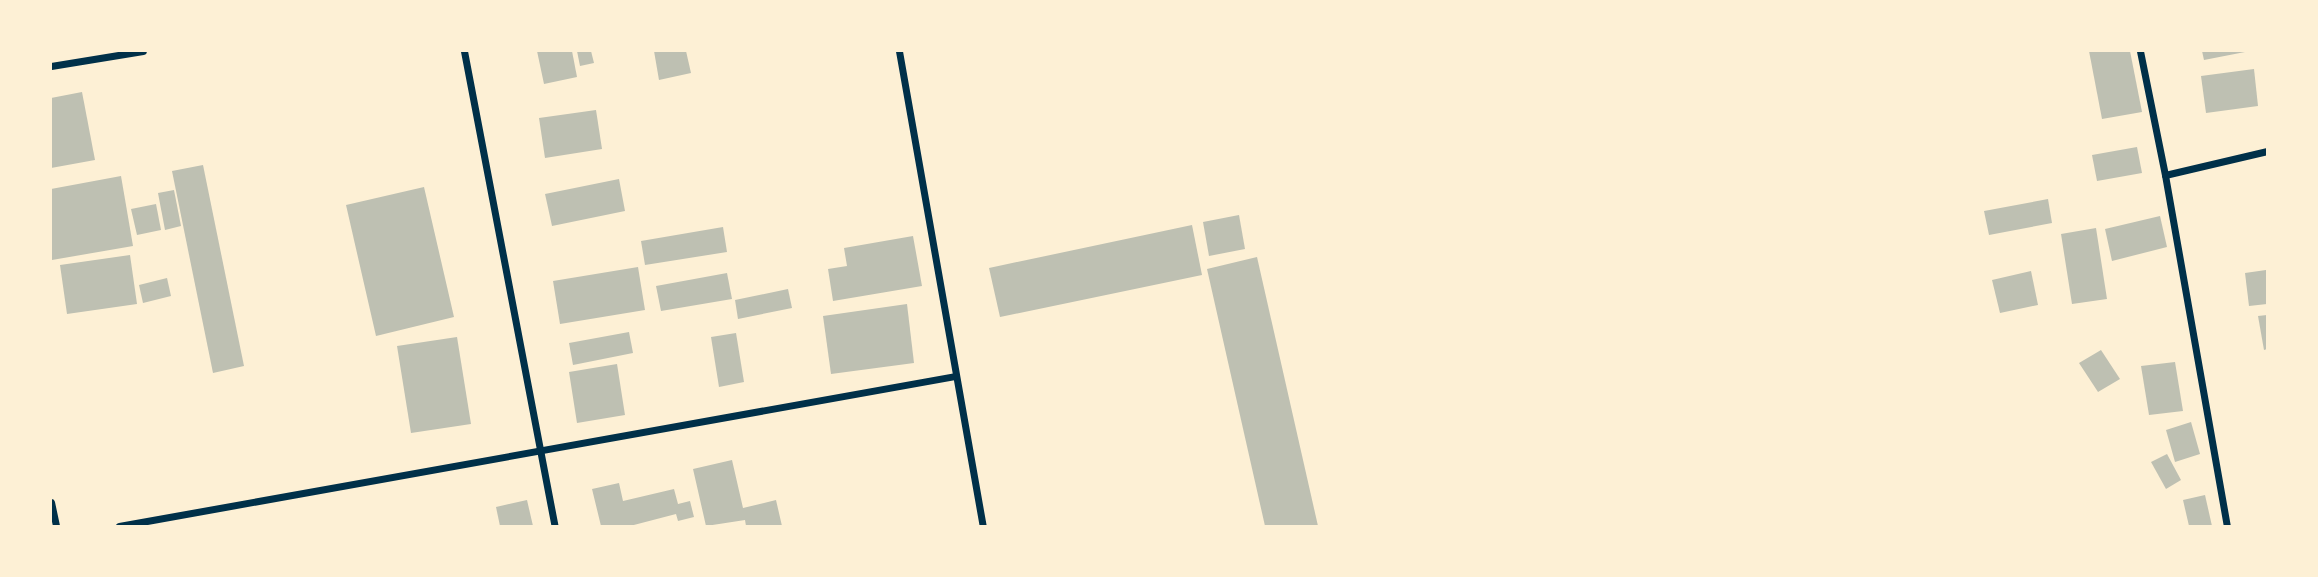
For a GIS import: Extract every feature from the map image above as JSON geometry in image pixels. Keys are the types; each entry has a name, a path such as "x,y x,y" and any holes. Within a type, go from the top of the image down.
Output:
{"street":[{"path":"51,66 143,51"},
{"path":"464,51 555,526"},
{"path":"899,51 983,526"},
{"path":"2140,51 2165,175 2227,526"},
{"path":"2165,175 2267,151"},
{"path":"119,526 955,376"},
{"path":"51,502 56,526"}],"building":[{"path":"537,51 572,51 577,77 544,84"},
{"path":"577,51 591,51 594,63 580,66"},
{"path":"654,51 686,51 691,73 659,80"},
{"path":"2089,51 2130,51 2142,112 2102,119"},
{"path":"2202,51 2245,51 2245,52 2204,60"},
{"path":"2254,69 2258,106 2206,113 2201,76"},
{"path":"82,92 95,160 51,168 51,98"},
{"path":"596,110 602,149 545,158 539,118"},
{"path":"2137,147 2142,173 2097,181 2092,155"},
{"path":"203,165 244,366 213,373 172,171"},
{"path":"121,176 133,246 52,260 51,189"},
{"path":"619,179 625,211 552,226 545,194"},
{"path":"424,187 454,317 376,336 346,205"},
{"path":"174,190 181,226 165,230 158,193"},
{"path":"2048,199 2052,223 1989,235 1984,211"},
{"path":"156,204 161,230 137,235 131,209"},
{"path":"1239,215 1245,249 1209,256 1203,222"},
{"path":"2160,216 2167,247 2112,261 2105,229"},
{"path":"1192,225 1202,275 1000,317 989,268"},
{"path":"723,227 727,252 645,265 641,241"},
{"path":"2096,228 2107,299 2072,304 2061,234"},
{"path":"913,236 922,286 833,301 828,269 847,266 844,248"},
{"path":"130,255 137,304 67,314 60,265"},
{"path":"1257,257 1318,526 1265,526 1207,269"},
{"path":"638,267 645,310 560,324 553,281"},
{"path":"2266,270 2267,304 2249,306 2245,273"},
{"path":"2031,271 2038,305 2000,313 1992,280"},
{"path":"727,273 732,299 661,311 656,286"},
{"path":"167,278 171,296 143,303 139,285"},
{"path":"788,289 792,308 738,319 735,300"},
{"path":"907,304 914,363 831,374 823,316"},
{"path":"2267,315 2267,349 2264,350 2258,316"},
{"path":"629,332 633,353 573,365 569,343"},
{"path":"736,333 744,382 719,387 711,337"},
{"path":"457,337 471,424 411,433 397,346"},
{"path":"2101,350 2120,379 2098,392 2079,363"},
{"path":"2175,362 2183,411 2149,415 2141,366"},
{"path":"617,364 625,415 577,423 569,372"},
{"path":"2191,422 2200,454 2175,462 2166,430"},
{"path":"2167,454 2181,480 2166,489 2151,462"},
{"path":"732,460 743,508 776,500 782,526 746,526 745,520 706,526 693,469"},
{"path":"619,483 623,501 674,489 678,504 690,501 694,517 678,521 676,514 630,526 601,526 592,489"},
{"path":"2205,495 2212,526 2189,526 2183,500"},
{"path":"527,500 533,526 500,526 496,507"}]}
